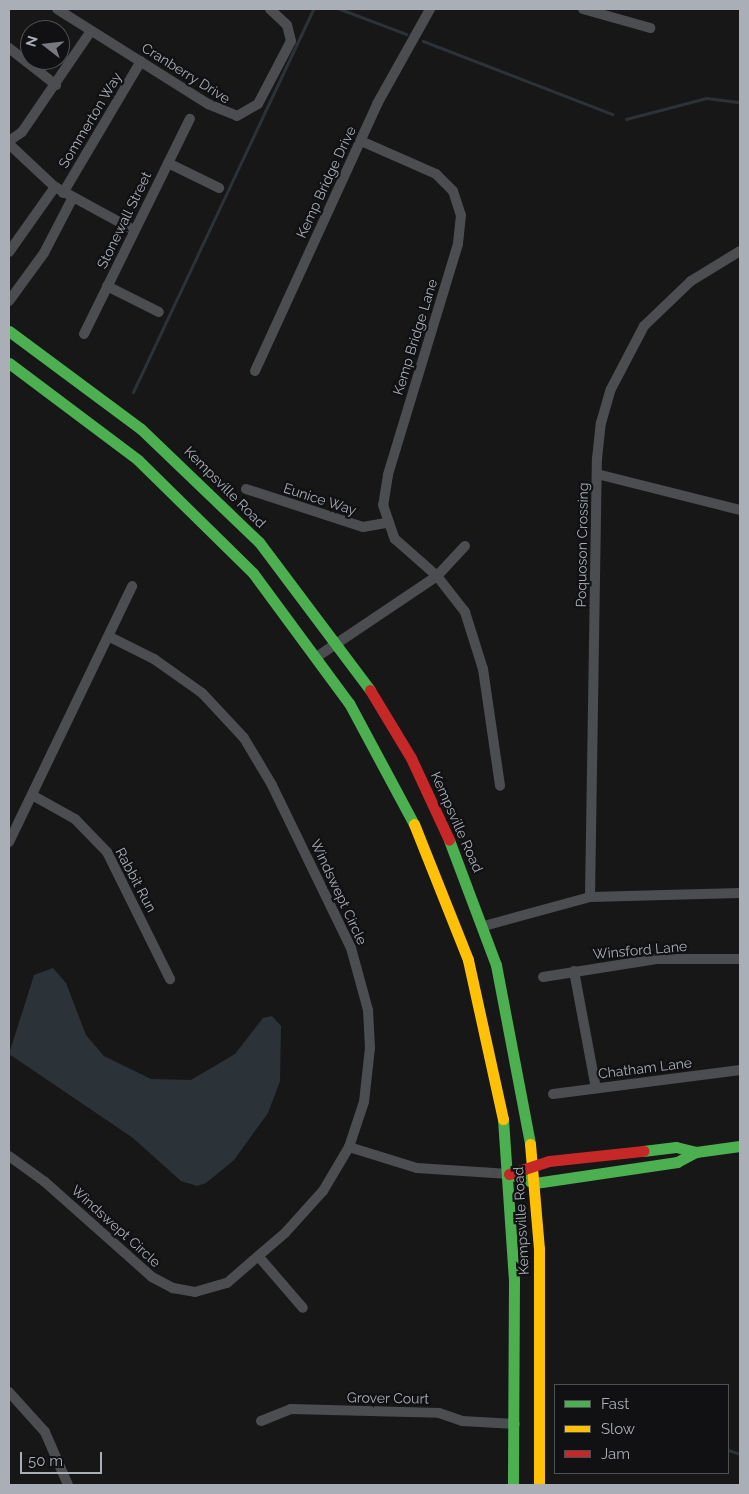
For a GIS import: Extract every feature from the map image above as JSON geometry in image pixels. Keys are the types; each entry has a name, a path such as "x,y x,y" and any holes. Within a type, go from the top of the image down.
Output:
{"main road":[{"name":"Kempsville Road","path":"9,331 114,407 202,484 273,558 339,643 411,758 456,854 484,926 515,1044 533,1163 540,1290 539,1485"},
{"name":"Kempsville Road","path":"9,362 107,434 197,514 253,573 318,656 390,774 441,882 488,1039 509,1174 514,1424 513,1485"},
{"path":"509,1174 535,1182 677,1162 696,1152 740,1146"},
{"path":"509,1174 533,1163 676,1147 696,1152"}],"street":[{"name":"Cranberry Drive","path":"56,9 228,115 246,115 258,104 291,41 287,25 270,9"},
{"name":"Kemp Bridge Drive","path":"255,371 361,141 430,9"},
{"path":"583,9 650,28"},
{"path":"91,31 56,85 22,132 9,143 63,193 134,230"},
{"path":"9,48 56,85"},
{"name":"Sommerton Way","path":"9,252 63,193 141,61"},
{"name":"Stonewall Street","path":"84,334 190,119"},
{"name":"Kemp Bridge Lane","path":"361,141 436,174 452,191 461,215 458,244 383,490 386,523"},
{"path":"168,163 219,188"},
{"name":"Sommerton Way","path":"9,301 44,252 63,193"},
{"name":"Poquoson Crossing","path":"590,897 597,474 601,423 611,389 644,326 691,280 739,254"},
{"path":"107,286 159,312"},
{"path":"597,474 740,510"},
{"name":"Eunice Way","path":"246,489 363,527 386,523"},
{"path":"386,523 411,556 437,576 465,612 478,653 500,786"},
{"path":"318,656 437,576 465,546"},
{"path":"9,842 132,586"},
{"name":"Windswept Circle","path":"9,1156 45,1182 152,1277 173,1288 196,1292 217,1287 259,1256 324,1192 349,1147 364,1102 370,1048 368,1010 351,948 272,785 233,724 184,678 108,636"},
{"name":"Rabbit Run","path":"32,795 75,820 107,852 170,979"},
{"path":"484,926 590,897 740,893"},
{"name":"Winsford Lane","path":"543,977 657,959 740,960"},
{"path":"574,971 596,1088"},
{"name":"Chatham Lane","path":"553,1094 740,1070"},
{"path":"349,1147 417,1168 509,1174"},
{"path":"259,1256 303,1308"},
{"path":"9,1392 45,1432 68,1485"},
{"name":"Grover Court","path":"261,1421 291,1409 439,1412 462,1421 514,1424"}],"shaded area":[{"path":"53,968 66,983 86,1035 104,1056 151,1079 191,1080 235,1054 263,1018 272,1016 281,1026 280,1081 268,1113 234,1160 206,1183 197,1186 181,1181 133,1138 9,1054 34,975"}],"waterway":[{"path":"133,392 313,9"},
{"path":"340,9 406,34"},
{"path":"423,41 612,114"},
{"path":"626,119 706,98 740,102"},
{"path":"729,1450 740,1454"}],"traffic: fast":[{"path":"9,331 141,429 259,542 370,690"},
{"path":"9,363 138,460 253,573 349,703 414,824"},
{"path":"449,840 496,965 530,1144"},
{"path":"503,1119 514,1280 513,1485"},
{"path":"643,1151 676,1147 696,1152 740,1146"},
{"path":"509,1174 535,1183 677,1162 696,1152"}],"traffic: slow":[{"path":"414,824 468,960 503,1119"},
{"path":"530,1144 539,1249 539,1485"}],"traffic: jam":[{"path":"370,690 411,758 449,840"},
{"path":"509,1174 549,1161 643,1151"}]}
